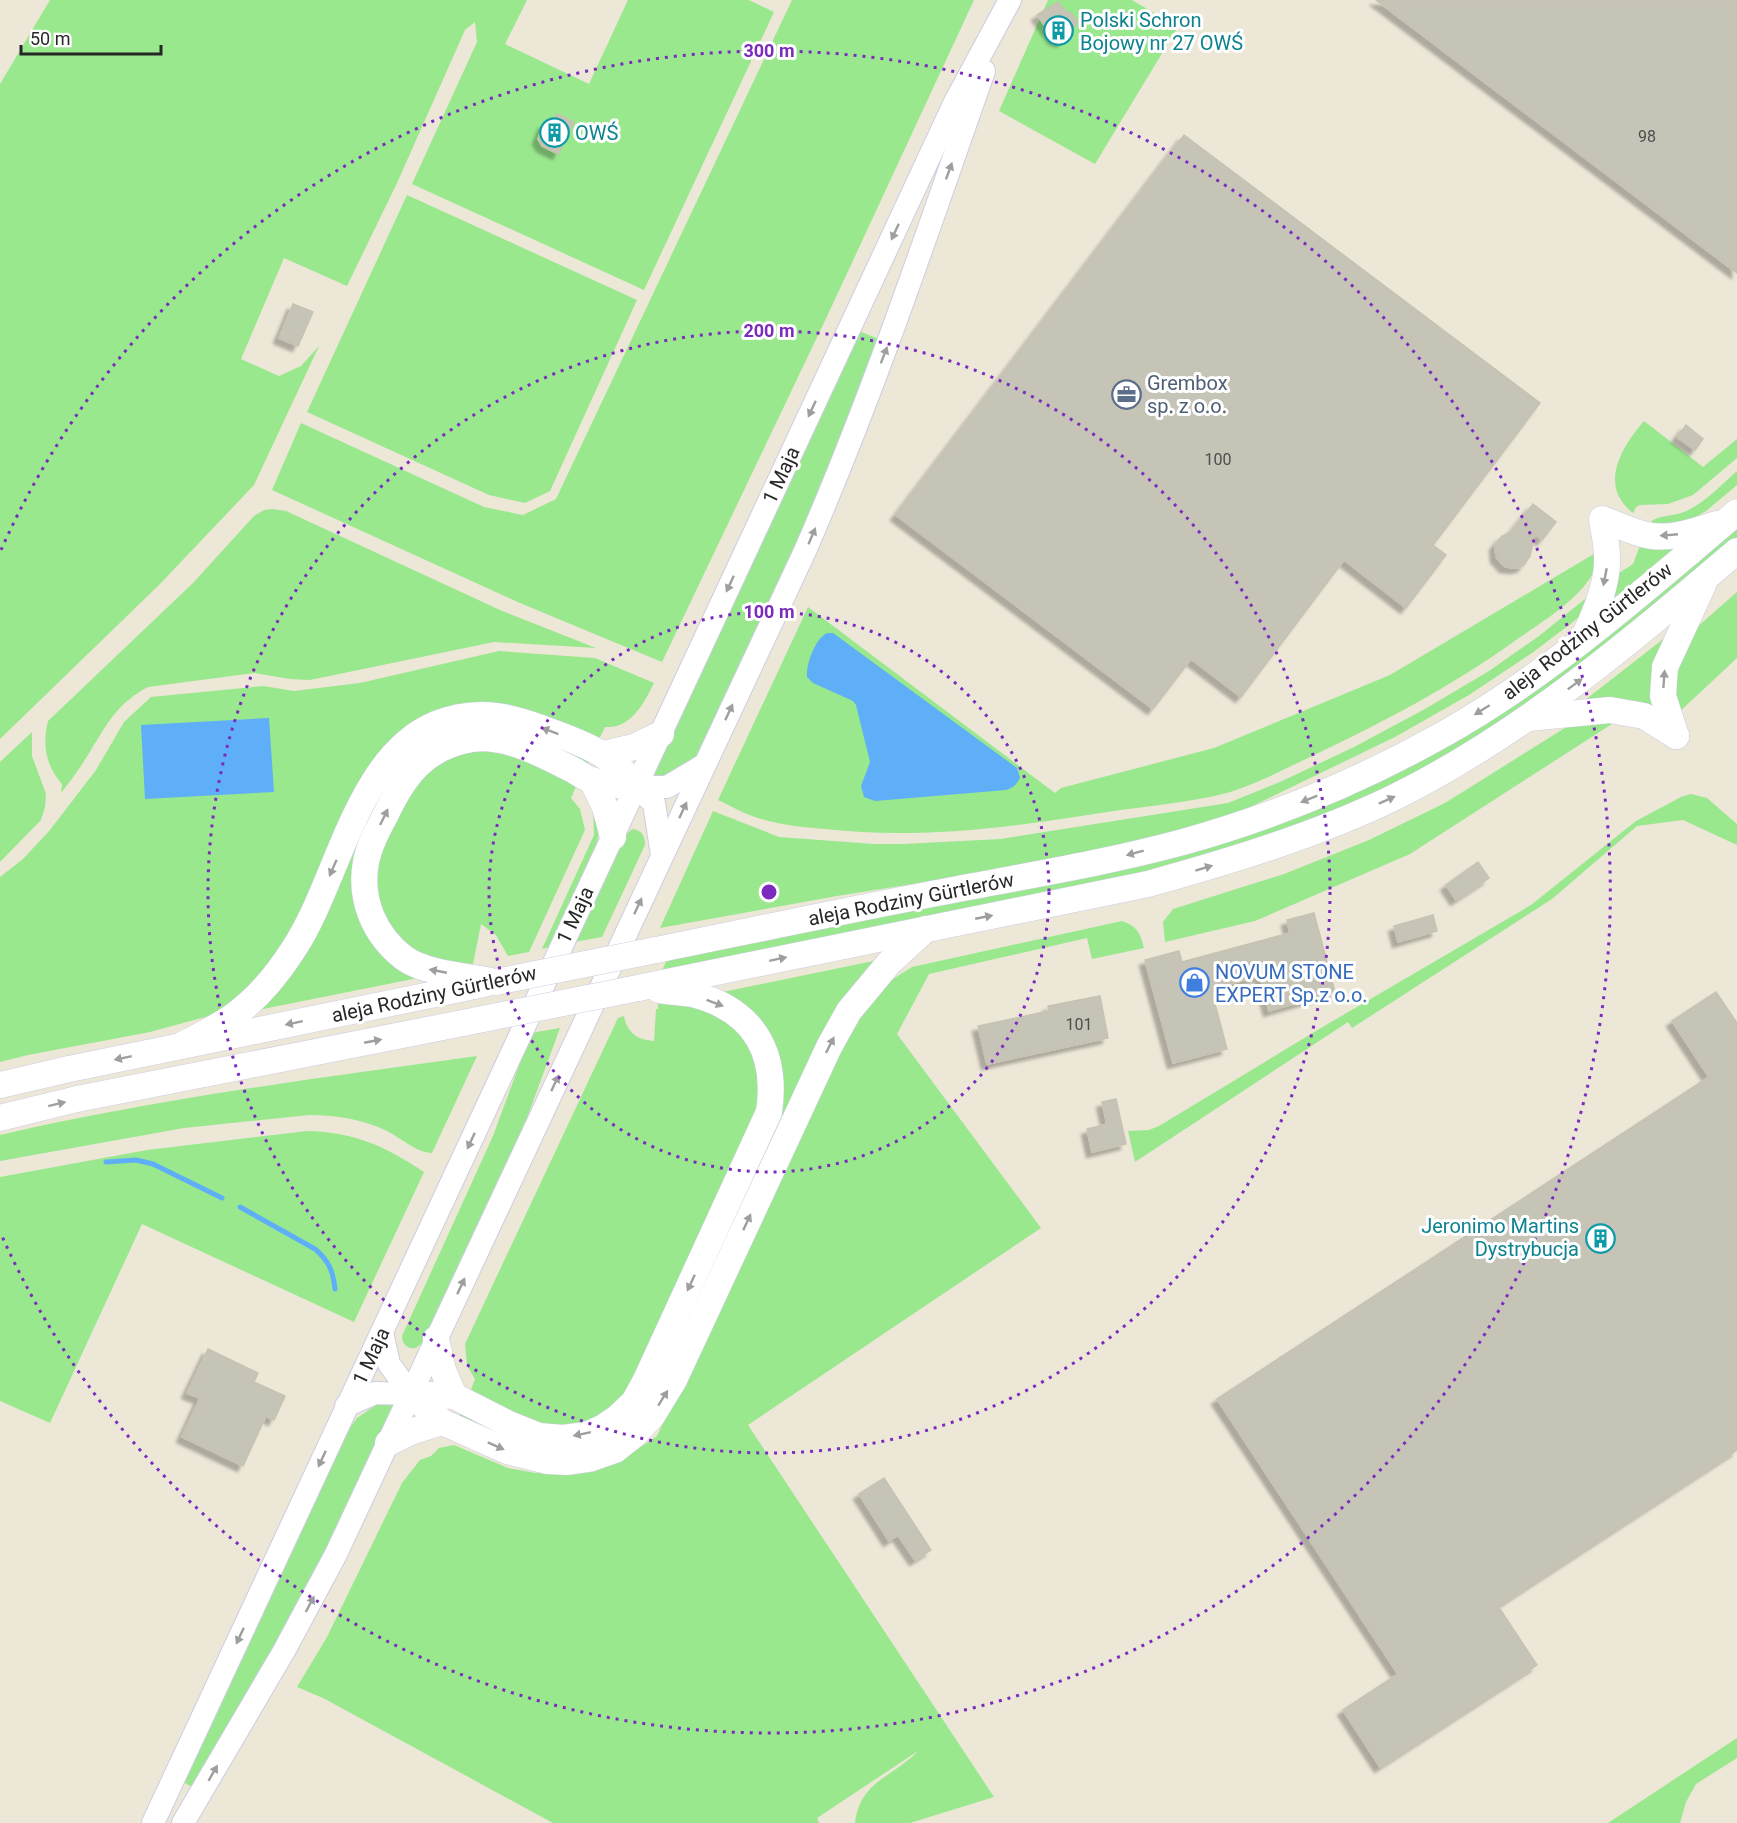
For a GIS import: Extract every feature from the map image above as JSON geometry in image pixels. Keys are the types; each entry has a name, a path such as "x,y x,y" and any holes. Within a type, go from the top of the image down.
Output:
{"main road":[{"path":"1582,640 1599,602 1607,570 1602,519 1634,532 1652,536 1679,534 1731,517"},
{"name":"aleja Rodziny Gürtlerów","path":"0,1085 496,981 1122,857 1182,842 1272,814 1381,766 1443,734 1503,697 1582,640 1731,517"},
{"name":"aleja Rodziny Gürtlerów","path":"0,1118 77,1099 1148,884 1231,860 1283,842 1394,797 1476,752 1528,718 1640,633 1737,551"},
{"path":"1528,718 1610,710 1644,716 1676,736 1663,696 1665,667 1707,577"},
{"path":"180,1046 232,1016 267,985 294,950 370,786 386,761 424,729 449,719 477,713 517,719 604,754 626,772 636,787"},
{"path":"604,754 634,747 661,734"},
{"path":"496,981 422,968 405,959 376,928 363,886 366,862 375,837 399,788 412,769 432,753 452,743 476,738 502,741 528,749 591,780 636,787"},
{"path":"591,780 605,807 612,837"},
{"path":"411,1394 442,1422 507,1451 547,1461 568,1462 589,1459 615,1450 635,1434 652,1416 674,1380 829,1047 849,1011 889,963 927,929"},
{"path":"411,1394 454,1396 499,1420 539,1436 563,1438 586,1434 602,1428 634,1402 769,1112 772,1096 770,1068 760,1041 750,1024 728,1008 692,994 638,988"},
{"path":"436,1339 443,1370 454,1396"},
{"path":"388,1443 413,1431 442,1422"}],"street":[{"name":"1 Maja","path":"153,1823 955,102 1007,5"},
{"name":"1 Maja","path":"183,1823 312,1602 805,551 838,476 892,335 1007,5"},
{"path":"636,787 667,787 704,765"},
{"path":"636,787 654,803 662,855"},
{"path":"382,1332 389,1364 411,1394"},
{"path":"346,1406 375,1393 411,1394"}],"green space":[{"path":"50,0 527,0 505,44 589,84 628,0 749,0 774,12 644,290 412,184 477,42 475,22 465,30 397,183 347,286 284,258 241,359 279,376 301,366 319,346 254,485 160,584 0,739 0,84"},
{"path":"792,0 974,0 830,310 662,662 520,603 272,490 301,423 484,507 523,515 556,499"},
{"path":"1048,0 1132,0 1178,27 1095,164 999,111"},
{"path":"407,195 637,300 550,491 525,503 489,495 307,412"},
{"path":"859,331 879,339 827,477 697,755 683,770 651,781"},
{"path":"1644,421 1703,467 1737,439 1737,458 1693,495 1668,504 1640,505 1633,513 1622,502 1615,479 1621,455"},
{"path":"1737,471 1737,485 1706,511 1679,525 1649,524 1661,517 1680,514 1691,509 1712,494"},
{"path":"264,510 286,511 500,610 596,648 494,642 310,680 254,673 148,687 129,700 115,714 61,793 62,784 52,770 47,755 45,738 48,721 193,583 254,516"},
{"path":"1737,525 1737,538 1690,579 1519,711 1417,772 1367,797 1286,831 1165,868 661,972 667,960 1044,885 1334,800"},
{"path":"1641,543 1681,544 1606,608 1613,577 1633,564"},
{"path":"1599,551 1597,565 1590,578 1568,602 1491,657 1441,689 1362,732 1268,777 1227,793 1182,802 1037,823 966,830 896,833 783,824 753,816 718,800 808,607 1055,793 1061,788 1214,748 1390,675"},
{"path":"1737,592 1737,658 1676,715 1673,665 1688,635"},
{"path":"1590,595 1582,614 1573,622 1532,653 1469,695 1395,737 1238,813 1141,842 963,876 660,928 713,811 779,837 904,844 1001,839 1228,803 1280,782 1354,747 1425,709 1489,671 1539,636"},
{"path":"1671,633 1660,714 1580,704"},
{"path":"499,651 595,658 654,683 636,713 622,724 605,727 597,743 468,704 432,711 408,724 392,738 377,757 287,941 274,961 227,1008 209,1016 150,1032 0,1062 0,877 23,859 50,830 96,770 124,722 151,697 263,686 294,691 360,683"},
{"path":"1615,722 1410,854 1255,921 1165,942 1163,922 1173,909 1284,874 1369,840 1445,803 1568,726"},
{"path":"485,723 519,729 589,760 586,766 530,740 485,730 452,733 425,747 413,757 393,782 377,810 366,834 356,872 357,898 370,934 393,960 418,978 258,1010 257,1007 283,982 305,950 373,801 393,769 417,745 431,736 465,725"},
{"path":"32,732 32,756 46,794 45,807 41,820 0,862 0,762"},
{"path":"470,748 511,752 577,784 571,798 580,809 585,830 529,952 508,956 496,935 481,924 473,964 437,961 410,949 381,917 373,879 386,834 428,767"},
{"path":"1691,794 1707,798 1737,824 1737,845 1683,820 1637,826 1552,899 1352,1028 1348,1022 1135,1162 1128,1131 1149,1130 1159,1126 1531,905 1636,821"},
{"path":"593,802 600,828 596,846 549,947 542,949 594,835"},
{"path":"632,829 642,834 645,845 602,937 574,942 624,837"},
{"path":"1122,921 1137,931 1144,948 1092,959 1087,938 929,974 897,1034 1041,1228 748,1425 994,1797 910,1823 855,1823 858,1809 871,1788 918,1751 817,1818 819,1823 553,1823 323,1698 297,1687 327,1637 402,1483 420,1460 431,1456 439,1448 454,1445 508,1468 564,1475 596,1471 620,1461 657,1436 839,1044 885,984 912,967"},
{"path":"883,959 855,989 832,1021 661,1385 636,1419 605,1442 569,1452 549,1452 527,1448 501,1439 459,1419 461,1412 529,1441 552,1445 573,1445 592,1441 608,1433 638,1408 661,1371 770,1136 779,1103 780,1071 771,1041 749,1014 718,993"},
{"path":"658,1004 693,1006 731,1023 751,1046 763,1096 632,1387 594,1422 548,1428 469,1395 475,1379 467,1365 465,1344 618,1018 624,1016 625,1022 634,1034 654,1041"},
{"path":"560,1028 524,1126 425,1341 416,1348 410,1348 404,1344 402,1336 493,1136 531,1033"},
{"path":"477,1056 432,1153 421,1151 387,1131 368,1123 339,1117 309,1115 184,1128 0,1161 0,1135 59,1122 297,1081"},
{"path":"307,1131 340,1134 368,1142 424,1172 354,1322 142,1224 50,1423 0,1401 0,1177 147,1150"},
{"path":"382,1401 396,1401 311,1581 192,1787 183,1782 346,1433 357,1418"},
{"path":"1737,1738 1737,1758 1696,1784 1686,1802 1680,1823 1608,1823"}],"water":[{"path":"827,633 833,633 1017,768 1020,778 1017,783 1006,790 875,801 864,797 861,786 870,762 856,705 853,701 813,683 807,677 812,652"},
{"path":"269,718 274,792 145,799 141,725"}],"building":[{"path":"1376,0 1737,0 1737,273"},
{"name":"Polski Schron Bojowy nr 27 OWŚ","path":"1058,2 1078,22 1062,42 1054,39 1037,15"},
{"name":"OWŚ","path":"557,114 574,122 558,154 542,146 538,139 544,123 551,126"},
{"path":"1184,135 1540,403 1433,545 1446,555 1406,608 1344,560 1241,697 1191,659 1153,709 896,515"},
{"path":"293,304 313,312 298,346 279,338"},
{"path":"1686,425 1703,439 1695,450 1677,437"},
{"path":"1533,504 1556,522 1542,540 1535,534 1530,556 1523,566 1505,567 1496,557 1495,545 1502,536 1511,532"},
{"path":"1478,862 1489,878 1456,900 1446,885"},
{"name":"NOVUM STONE EXPERT Sp.z o.o.","path":"1314,913 1335,992 1269,1011 1260,976 1211,989 1227,1049 1173,1063 1145,960 1179,951 1182,962 1290,933 1287,920"},
{"path":"1433,915 1437,931 1398,942 1394,926"},
{"name":"Jeronimo Martins Dystrybucja","path":"1716,992 1737,1023 1737,1450 1498,1606 1537,1665 1380,1767 1343,1710 1398,1674 1217,1399 1709,1077 1672,1021"},
{"path":"1100,996 1108,1038 987,1064 978,1026 1049,1011 1048,1006"},
{"path":"1116,1099 1126,1144 1092,1152 1087,1129 1107,1124 1102,1102"},
{"path":"208,1349 258,1373 254,1382 285,1396 274,1420 266,1416 243,1466 182,1437 200,1398 187,1393"},
{"path":"884,1478 931,1550 915,1560 898,1535 889,1541 859,1494"}],"waterway":[{"path":"106,1162 136,1160 153,1164 222,1198"},
{"path":"240,1207 315,1249 330,1267 335,1289"}],"place":[{"name":"Polski Schron Bojowy nr 27 OWŚ","path":"1059,31"},
{"name":"OWŚ","path":"554,133"},
{"name":"Grembox sp. z o.o.","path":"1126,394"},
{"name":"NOVUM STONE EXPERT Sp.z o.o.","path":"1194,983"},
{"name":"Jeronimo Martins Dystrybucja","path":"1600,1238"}]}
